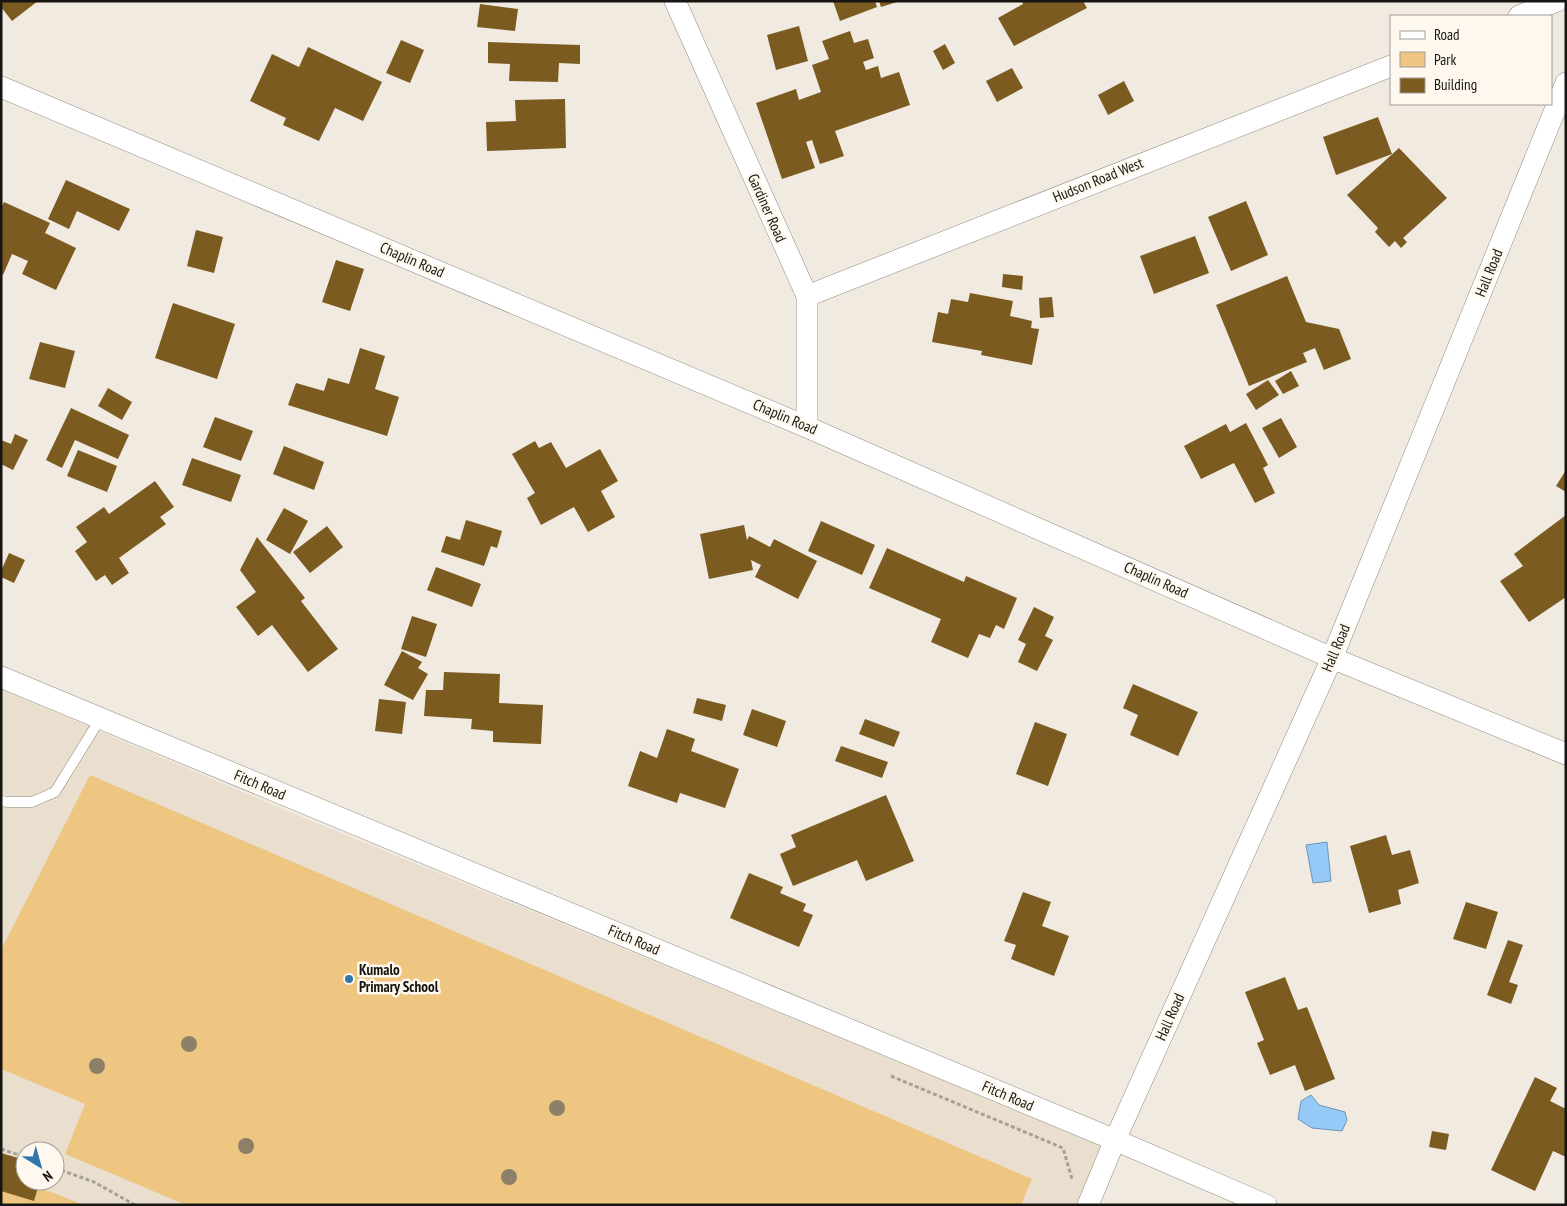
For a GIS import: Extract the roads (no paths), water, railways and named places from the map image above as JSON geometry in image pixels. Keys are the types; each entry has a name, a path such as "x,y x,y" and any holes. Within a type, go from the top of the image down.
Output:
{"street":[{"name":"Gardiner Road","path":"674,1 807,296 807,427"},
{"path":"1521,15 1557,1"},
{"name":"Hudson Road West","path":"807,296 1390,66"},
{"name":"Hall Road","path":"1088,1205 1115,1140 1332,658 1566,83"},
{"name":"Chaplin Road","path":"1,87 807,427 1332,658 1566,754"},
{"name":"Fitch Road","path":"1,677 1115,1140 1266,1205"}],"lane":[{"path":"1,801 32,802 56,792 100,719"}],"water":[{"path":"1327,842 1331,881 1313,883 1306,845"},
{"path":"1311,1095 1319,1105 1345,1112 1347,1120 1342,1131 1312,1128 1298,1119 1301,1101"}],"place":[{"name":"Kumalo Primary School","path":"349,979"}]}
